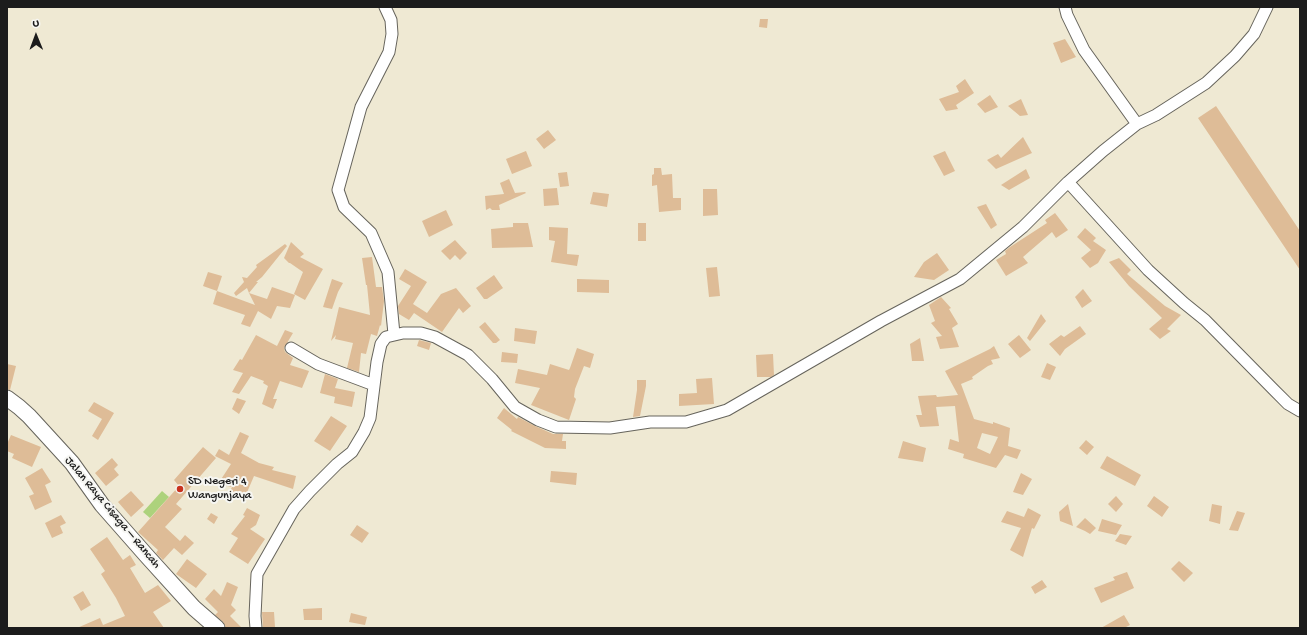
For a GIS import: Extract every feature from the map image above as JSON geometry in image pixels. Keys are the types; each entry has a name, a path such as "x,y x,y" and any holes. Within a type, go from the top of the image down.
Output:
{"main road":[{"name":"Jalan Raya Cisaga – Rancah","path":"7,398 19,406 29,416 72,463 102,505 194,608 217,628"}],"street":[{"path":"385,7 391,20 392,34 389,52 362,107 338,190 344,208 371,233 388,272 394,334"},
{"path":"1065,7 1067,15 1084,50 1137,124"},
{"path":"256,628 255,616 257,574 294,509 310,490 352,452 364,432 370,418 377,362 381,344 386,337 394,334 421,333 435,337 468,355 492,379 515,407 538,420 556,427 610,428 650,422 686,422 727,410 881,321 960,279 1023,227 1068,182 1102,151 1137,124 1156,115 1206,83 1235,56 1254,34 1268,7"},
{"path":"1068,182 1148,270 1205,320 1288,404 1300,411"},
{"path":"291,348 318,364 374,385"}],"green space":[{"path":"162,491 169,497 150,518 143,512"}],"building":[{"path":"760,19 768,19 767,28 759,27"},
{"path":"1065,39 1076,57 1061,63 1053,43"},
{"path":"965,79 974,93 956,105 958,109 946,111 939,99 959,92 956,86"},
{"path":"990,95 998,107 985,113 977,104"},
{"path":"1021,99 1028,115 1020,116 1008,106"},
{"path":"1216,106 1300,231 1300,270 1198,118"},
{"path":"548,130 556,140 544,149 536,139"},
{"path":"1023,137 1032,153 996,169 987,160 998,154 1001,158"},
{"path":"526,151 532,166 512,174 506,159"},
{"path":"945,151 955,171 944,176 933,156"},
{"path":"654,168 661,168 662,175 672,174 673,198 681,198 681,210 659,212 657,185 652,186 652,175 654,174"},
{"path":"1026,169 1030,178 1009,190 1001,185"},
{"path":"567,172 569,186 560,187 558,173"},
{"path":"509,179 515,193 526,193 499,205 500,210 492,210 490,208 486,210 485,196 504,194 500,183"},
{"path":"557,188 559,205 544,206 543,189"},
{"path":"703,189 717,189 718,215 703,216"},
{"path":"593,192 609,194 607,207 590,204"},
{"path":"986,204 997,225 991,229 977,207"},
{"path":"446,210 453,225 429,237 422,221"},
{"path":"1055,213 1068,230 1056,238 1052,232 1023,257 1028,263 1006,276 996,260 1006,254 1005,251 1010,247 1047,223 1045,220"},
{"path":"513,223 528,223 533,247 492,248 491,229 513,227"},
{"path":"638,223 646,223 646,241 638,241"},
{"path":"549,227 568,228 567,254 579,255 577,266 551,262 555,241 549,240"},
{"path":"1085,228 1096,238 1093,241 1106,250 1098,263 1090,268 1081,258 1091,250 1077,237"},
{"path":"455,240 467,253 460,260 455,255 450,260 441,251"},
{"path":"291,242 304,254 300,257 323,269 305,300 294,294 303,272 284,258"},
{"path":"285,244 287,246 262,277 256,282 258,282 249,293 247,288 236,296 234,293 244,282 242,277 247,278 257,267 256,265"},
{"path":"937,253 949,270 934,280 914,277 924,262"},
{"path":"372,257 376,287 382,287 384,301 381,326 380,325 377,336 371,334 366,354 361,353 359,372 347,368 353,343 335,339 336,335 331,341 339,307 370,315 362,258"},
{"path":"1119,258 1131,270 1127,274 1165,306 1181,315 1167,329 1171,331 1160,339 1149,329 1162,318 1129,286 1109,262"},
{"path":"717,267 720,296 709,297 706,268"},
{"path":"405,269 427,282 413,304 427,313 441,294 456,288 471,306 463,313 459,308 442,332 414,313 409,320 399,314 398,306 411,286 399,279"},
{"path":"208,272 222,276 217,291 203,286"},
{"path":"494,275 503,288 487,299 484,299 476,288"},
{"path":"332,279 343,283 332,309 323,307"},
{"path":"577,279 609,280 609,293 577,292"},
{"path":"272,287 295,295 290,308 277,306 271,319 258,311 250,327 241,324 245,315 213,304 217,291 255,305 249,293 267,299"},
{"path":"1083,289 1092,301 1082,308 1075,297"},
{"path":"941,297 951,308 949,309 958,324 952,328 959,347 940,349 936,337 942,336 931,323 935,321 929,305"},
{"path":"1041,314 1046,321 1030,341 1027,338"},
{"path":"485,322 500,340 496,343 493,343 479,327"},
{"path":"1080,326 1086,334 1065,349 1060,356 1049,344 1061,335 1064,337"},
{"path":"515,328 537,331 535,344 514,341"},
{"path":"285,330 293,333 284,348 285,352 293,358 290,365 309,371 302,388 280,381 273,399 277,399 273,409 262,404 268,386 263,383 264,381 251,376 239,394 232,392 243,373 233,370 240,359 242,360 256,335 277,346"},
{"path":"1019,335 1031,350 1020,358 1008,344"},
{"path":"920,338 924,361 912,361 910,344"},
{"path":"419,340 431,343 429,350 417,346"},
{"path":"994,346 1000,358 991,360 993,364 972,377 973,379 961,384 974,419 993,424 993,422 1010,428 1008,446 1021,450 1017,459 1005,455 996,468 963,458 964,454 948,449 950,439 959,442 955,406 936,407 939,426 920,427 916,415 922,415 918,396 936,395 937,397 958,395 945,371","holes":["982,433 998,437 990,454 977,448"]},
{"path":"577,348 594,354 590,368 584,366 575,389 574,397 576,399 569,420 531,405 540,388 515,383 518,369 547,375 550,364 569,370"},
{"path":"502,352 518,354 517,363 501,362"},
{"path":"773,354 774,375 771,377 757,377 756,355"},
{"path":"1047,363 1056,367 1050,380 1041,377"},
{"path":"7,364 16,366 10,390 7,389"},
{"path":"325,374 338,379 335,388 355,392 352,407 334,403 335,397 320,393"},
{"path":"712,378 714,404 679,406 679,394 697,393 696,379"},
{"path":"637,380 646,380 646,386 640,416 633,417 637,390"},
{"path":"237,398 246,401 239,414 232,409"},
{"path":"94,402 114,413 98,440 92,436 102,419 88,411"},
{"path":"504,408 517,419 518,417 553,434 563,434 562,441 566,441 566,449 545,448 511,431 512,430 497,418"},
{"path":"331,416 347,426 330,451 314,441"},
{"path":"240,432 249,436 241,453 259,463 274,467 272,470 296,476 293,489 254,476 245,497 230,491 232,487 218,484 231,464 215,456 219,449 229,455"},
{"path":"11,435 41,447 32,467 12,458 14,454 7,451 7,444"},
{"path":"1086,440 1094,447 1087,455 1079,448"},
{"path":"903,441 926,448 923,462 898,458"},
{"path":"203,447 216,458 176,504 182,509 165,527 180,541 185,535 194,543 182,555 174,548 163,560 156,553 158,550 138,532 179,486 174,480"},
{"path":"1107,456 1141,475 1135,486 1100,468"},
{"path":"112,458 118,465 114,469 119,475 106,486 95,473"},
{"path":"42,468 51,482 45,485 52,502 35,510 29,496 34,494 25,478"},
{"path":"551,471 577,473 576,485 550,482"},
{"path":"1021,473 1032,479 1023,495 1013,492"},
{"path":"131,491 144,505 131,517 118,502"},
{"path":"1116,496 1123,504 1116,512 1108,504"},
{"path":"1154,496 1169,507 1162,517 1147,506"},
{"path":"1068,504 1073,526 1060,521 1059,512"},
{"path":"1212,504 1222,506 1220,524 1209,521"},
{"path":"247,508 260,515 256,525 250,529 265,539 248,564 229,552 238,538 231,534 245,516 243,515"},
{"path":"1028,508 1041,515 1034,529 1032,528 1023,557 1010,550 1021,528 1001,522 1007,511 1024,517"},
{"path":"1237,511 1245,513 1238,531 1229,530"},
{"path":"211,513 218,517 214,524 207,519"},
{"path":"61,515 66,523 60,526 63,533 52,538 45,523"},
{"path":"1085,518 1096,528 1090,534 1076,527"},
{"path":"1102,519 1122,525 1116,535 1098,531"},
{"path":"357,525 369,533 362,543 350,535"},
{"path":"1120,534 1132,536 1126,545 1115,541"},
{"path":"107,537 123,560 130,555 136,565 130,568 145,593 158,585 171,601 153,612 164,628 77,628 100,618 103,625 125,616 101,574 105,571 90,549"},
{"path":"187,559 207,574 196,588 176,574"},
{"path":"1179,561 1193,573 1184,582 1171,569"},
{"path":"1127,572 1134,588 1101,603 1094,588 1115,580 1113,577"},
{"path":"1042,580 1047,587 1035,594 1031,587"},
{"path":"227,582 238,587 231,605 236,610 230,616 242,628 226,628 223,622 215,615 218,612 205,599 214,589 221,596"},
{"path":"83,591 91,605 81,611 73,597"},
{"path":"322,608 322,620 304,620 303,609"},
{"path":"262,612 274,612 275,627 263,627"},
{"path":"351,613 367,617 365,625 349,622"},
{"path":"1124,615 1130,625 1124,628 1101,628"}],"place":[{"name":"SD Negeri 4 Wangunjaya","path":"180,489"}]}
